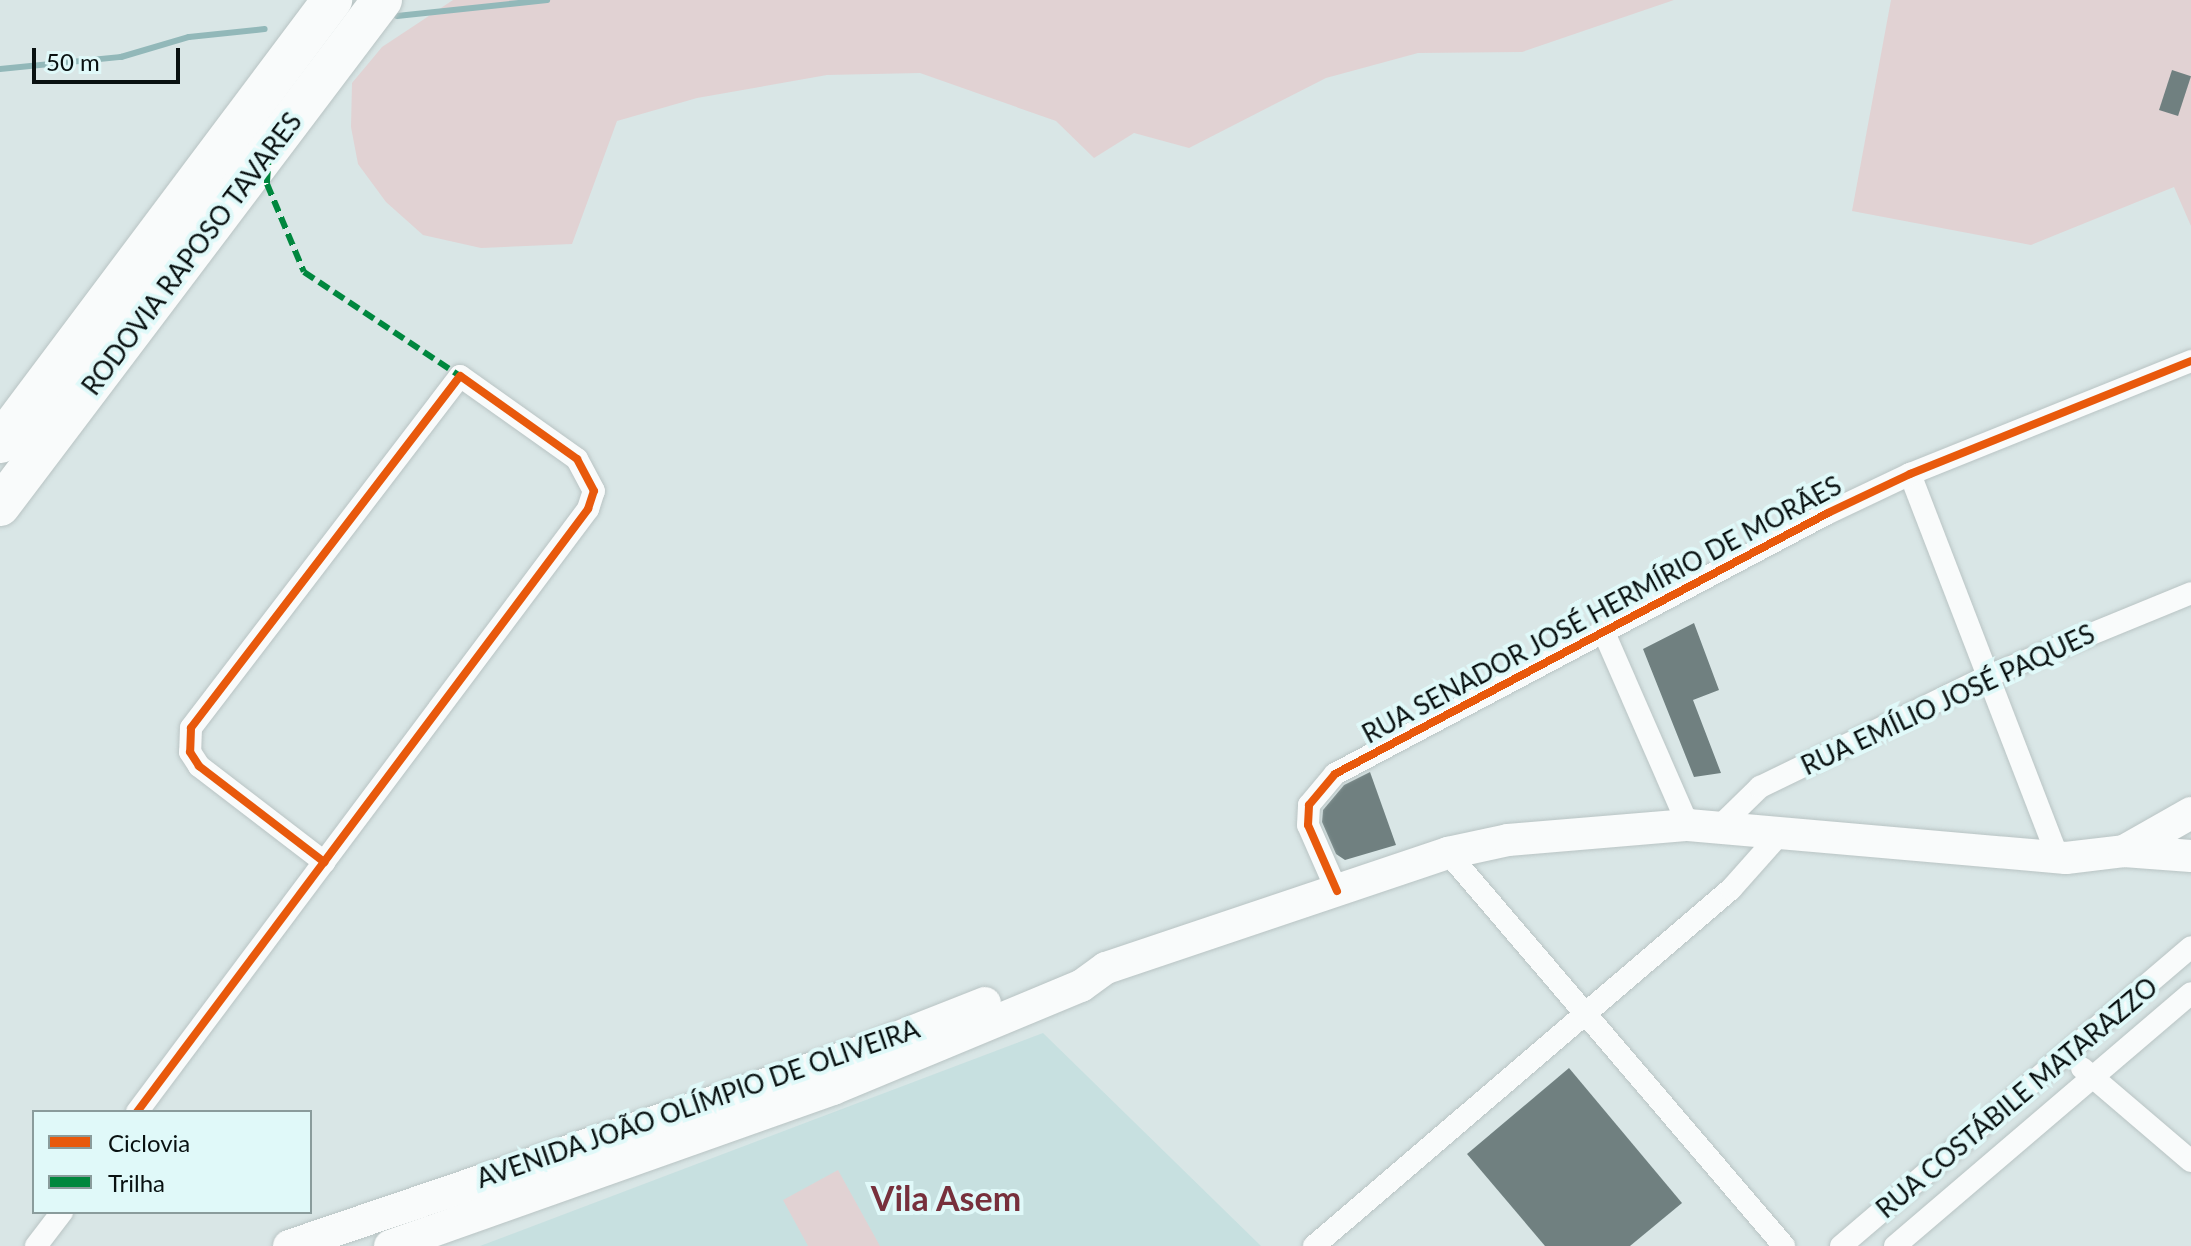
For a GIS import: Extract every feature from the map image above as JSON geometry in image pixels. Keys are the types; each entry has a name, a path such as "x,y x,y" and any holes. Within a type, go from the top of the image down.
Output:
{"highway":[{"name":"RODOVIA RAPOSO TAVARES","path":"0,443 332,0"},
{"name":"RODOVIA RAPOSO TAVARES","path":"0,506 382,0"},
{"path":"0,520 38,456"}],"main road":[{"name":"AVENIDA JOÃO OLÍMPIO DE OLIVEIRA","path":"2124,851 2191,813"},
{"name":"AVENIDA JOÃO OLÍMPIO DE OLIVEIRA","path":"390,1246 846,1083 1081,986 1106,968 1448,853 1508,840 1703,827 2057,855 2124,851 2191,856"},
{"name":"AVENIDA JOÃO OLÍMPIO DE OLIVEIRA","path":"289,1246 863,1051 1074,967 1106,968"}],"street":[{"name":"RUA SENADOR JOSÉ HERMÍRIO DE MORÃES","path":"1337,891 1308,825 1309,805 1317,789 1335,774 1602,628 1910,474 2191,361"},
{"path":"138,1110 324,862 588,509 594,491 577,459 460,376 191,728 190,752 199,766 324,862"},
{"path":"1910,474 2057,855"},
{"name":"RUA EMÍLIO JOSÉ PAQUES","path":"1703,827 1760,787 1989,676 2191,593"},
{"path":"1602,628 1703,827"},
{"path":"1314,1246 1731,889 1780,834"},
{"path":"1448,853 1784,1246"},
{"name":"RUA COSTÁBILE MATARAZZO","path":"1841,1246 2069,1055 2191,947"},
{"name":"RUA COSTÁBILE MATARAZZO","path":"1895,1246 2191,993"},
{"path":"2069,1055 2191,1161"},
{"path":"36,1246 60,1214"}],"shaded area":[{"path":"453,0 1674,0 1522,52 1418,53 1326,78 1189,148 1134,133 1094,158 1056,121 920,73 827,75 697,98 617,121 572,244 481,248 423,235 386,202 358,164 351,127 352,83 382,47"},
{"path":"1891,0 2191,0 2191,226 2174,187 2031,245 1852,211"},
{"path":"1043,1033 1261,1246 480,1246"},
{"path":"838,1170 880,1246 808,1246 783,1200"}],"building":[{"path":"2172,70 2191,76 2178,116 2159,110"},
{"path":"1694,623 1719,690 1693,700 1721,773 1694,777 1643,649"},
{"path":"1370,772 1396,845 1345,860 1336,854 1322,822 1323,810 1344,785"},
{"path":"1569,1068 1682,1203 1630,1246 1545,1246 1467,1154"}],"waterway":[{"path":"397,16 547,0"},
{"path":"0,69 121,57 189,37 265,29"}],"marked path":[{"path":"269,153 267,184 304,272 460,376"}],"cycle path":[{"path":"1337,891 1308,825 1309,805 1335,774 1828,513 1910,474 2191,361"},
{"path":"460,376 577,459 594,491 588,509 324,862 199,766 190,752 191,728 460,376"},
{"path":"138,1110 324,862"}],"district":[{"name":"Vila Asem","path":"946,1198"}]}
